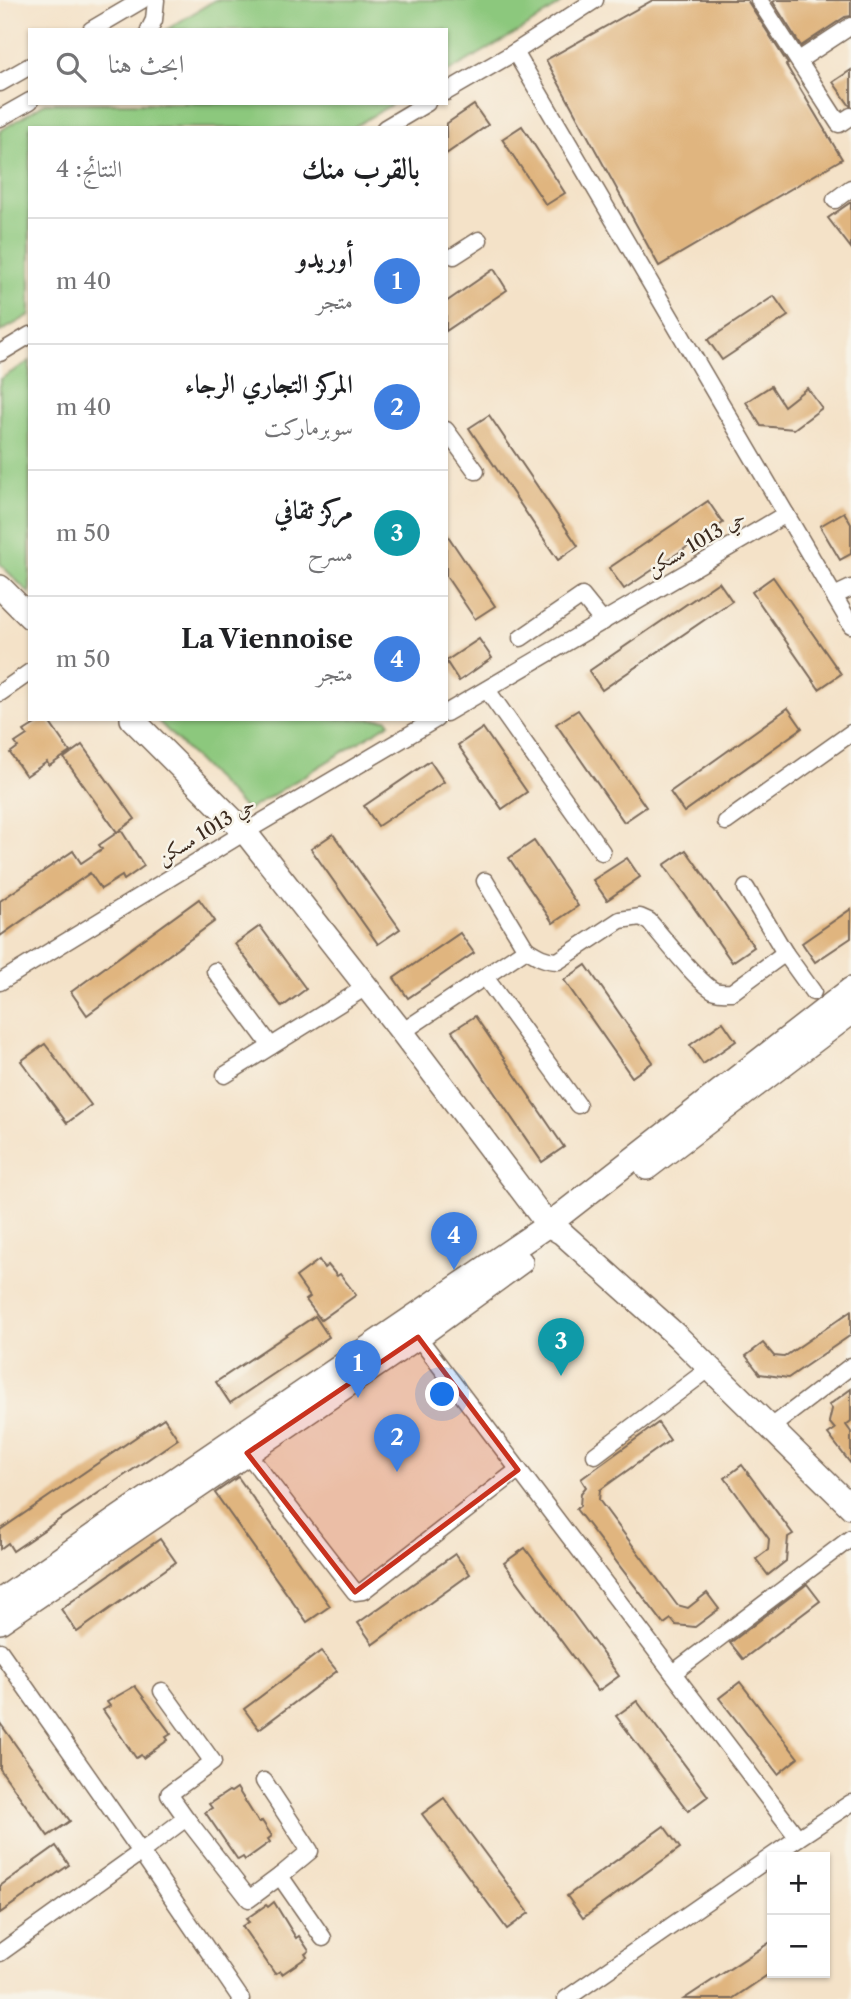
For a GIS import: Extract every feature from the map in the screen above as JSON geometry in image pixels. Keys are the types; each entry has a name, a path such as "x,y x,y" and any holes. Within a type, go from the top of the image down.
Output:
{"main road":[{"path":"0,587 28,615"},
{"path":"134,721 231,806 245,832 555,1229 678,1337 851,1507"},
{"path":"555,1229 851,989"},
{"path":"0,1622 247,1453 412,1329 555,1229 851,1013"},
{"path":"0,1601 137,1505 412,1329"}],"street":[{"path":"95,28 142,0"},
{"path":"150,28 154,20 156,0"},
{"path":"448,91 515,52 595,0"},
{"path":"758,0 839,124 851,116"},
{"path":"799,60 851,26"},
{"path":"515,52 851,625"},
{"path":"0,83 28,67"},
{"path":"0,118 28,101"},
{"path":"388,126 424,105"},
{"path":"835,200 851,188"},
{"path":"449,253 479,240"},
{"path":"0,353 28,336"},
{"path":"448,433 475,471"},
{"name":"حي 1013 مسكن","path":"448,712 786,514"},
{"path":"834,596 851,588"},
{"path":"521,638 582,596 603,622"},
{"path":"0,693 28,673"},
{"path":"486,690 602,852"},
{"name":"حي 1013 مسكن","path":"0,982 433,721"},
{"path":"726,822 851,733"},
{"path":"485,881 526,949 540,958 558,961 620,920 640,917 649,921 712,990 732,992 785,953"},
{"path":"746,888 785,953 813,992"},
{"path":"402,1032 526,949"},
{"path":"215,971 271,1046"},
{"path":"485,977 578,1105"},
{"path":"225,1075 366,987"},
{"path":"412,1329 798,1838"},
{"path":"770,1428 851,1366"},
{"path":"595,1455 710,1368"},
{"path":"247,1453 355,1592 363,1591 518,1470"},
{"path":"673,1673 851,1538"},
{"path":"0,1651 241,1999"},
{"path":"162,1691 213,1762 169,1794 248,1899 310,1851 264,1782"},
{"path":"566,1999 851,1804"},
{"path":"0,1953 186,1818"},
{"path":"280,1876 323,1938"}],"highlighted area":[{"path":"418,1337 518,1470 355,1592 247,1453"}],"green space":[{"path":"215,0 566,0 528,26 448,72 448,28 169,28"},
{"path":"42,105 391,105 355,126 28,126 28,316 0,332 0,131"},
{"path":"28,362 28,592 0,564 0,379"},
{"path":"158,721 390,723 247,811"}],"building":[{"path":"653,0 747,0 788,64 786,65 842,159 659,266 546,60"},
{"path":"851,0 851,16 845,17 801,46 773,2"},
{"path":"851,70 851,106 850,106 833,82"},
{"path":"474,105 488,125 448,153 446,124"},
{"path":"522,126 565,193 546,205 502,139"},
{"path":"851,202 851,248 828,218"},
{"path":"494,269 507,290 448,330 448,301"},
{"path":"774,296 788,316 722,360 708,340"},
{"path":"771,386 784,406 807,388 822,408 794,429 761,426 746,402"},
{"path":"489,415 578,546 558,560 469,428"},
{"path":"708,501 723,523 624,589 609,568"},
{"path":"844,512 851,524 851,554 840,560 820,526"},
{"path":"448,536 495,606 475,619 448,579"},
{"path":"773,577 841,674 819,689 752,592"},
{"path":"719,582 732,601 602,690 589,671"},
{"path":"479,639 492,658 459,681 448,660"},
{"path":"788,708 802,728 684,812 670,792"},
{"path":"578,710 646,807 624,822 556,724"},
{"path":"40,721 48,721 70,752 49,766 47,762 26,776 10,753 18,747 15,743 27,735 24,731"},
{"path":"483,728 527,792 502,809 458,745"},
{"path":"82,745 135,819 117,832 64,758"},
{"path":"430,761 444,782 378,826 364,806"},
{"path":"121,830 144,866 124,880 122,876 101,889 90,873 0,936 0,901 73,851 81,863 102,849 99,845"},
{"path":"333,834 400,929 378,944 311,849"},
{"path":"534,841 578,906 553,923 509,858"},
{"path":"686,850 754,947 732,962 664,865"},
{"path":"627,858 640,877 607,900 593,880"},
{"path":"199,899 215,921 87,1015 71,992"},
{"path":"851,909 851,938 815,962 802,943"},
{"path":"260,926 306,989 282,1007 235,944"},
{"path":"460,933 474,953 408,998 394,978"},
{"path":"586,965 653,1062 632,1077 564,980"},
{"path":"475,1016 564,1147 542,1162 452,1031"},
{"path":"723,1022 736,1041 703,1064 690,1045"},
{"path":"45,1044 91,1105 67,1123 21,1061"},
{"path":"319,1260 324,1268 328,1265 337,1276 340,1274 356,1295 321,1320 306,1300 310,1297 296,1277"},
{"path":"851,1311 851,1335 788,1378 760,1374 746,1356 763,1343 774,1356 784,1357"},
{"path":"315,1316 329,1337 230,1403 216,1382"},
{"path":"851,1389 851,1421 846,1425 851,1432 851,1464 828,1434 835,1429 829,1422 832,1409 829,1405"},
{"path":"164,1418 178,1439 13,1551 8,1543 0,1549 0,1530"},
{"path":"658,1423 670,1440 600,1490 599,1500 677,1605 688,1608 707,1593 719,1609 695,1627 676,1625 671,1619 664,1624 576,1509 580,1506 581,1493 586,1487 581,1479"},
{"path":"742,1465 793,1534 788,1537 786,1561 768,1575 756,1559 768,1550 769,1539 725,1478"},
{"path":"238,1477 330,1606 307,1622 215,1493"},
{"path":"160,1539 176,1562 77,1632 61,1609"},
{"path":"525,1548 619,1676 598,1691 504,1563"},
{"path":"455,1554 470,1574 373,1644 358,1623"},
{"path":"807,1584 820,1601 743,1659 730,1643"},
{"path":"321,1651 337,1671 259,1729 244,1709"},
{"path":"740,1682 798,1758 778,1774 719,1698"},
{"path":"135,1686 171,1734 166,1737 168,1740 143,1758 141,1755 136,1758 103,1710 110,1706 107,1702"},
{"path":"637,1701 708,1796 688,1811 616,1716"},
{"path":"0,1723 70,1821 48,1836 0,1769"},
{"path":"237,1788 259,1823 262,1821 272,1836 268,1839 270,1842 245,1860 243,1857 238,1860 205,1812 212,1808 209,1804"},
{"path":"444,1798 529,1913 507,1929 422,1814"},
{"path":"664,1826 680,1848 583,1918 567,1896"},
{"path":"56,1846 69,1865 0,1913 0,1886"},
{"path":"274,1902 296,1938 299,1936 309,1951 305,1954 307,1957 282,1974 280,1971 275,1974 242,1926 249,1922 246,1919"},
{"path":"767,1944 767,1975 732,1999 684,1999"}],"place":[{"name":"La Viennoise","path":"454,1270"},
{"name":"مركز ثقافي","path":"561,1376"},
{"name":"أوريدو","path":"358,1398"},
{"name":"المركز التجاري الرجاء","path":"397,1472"}]}
